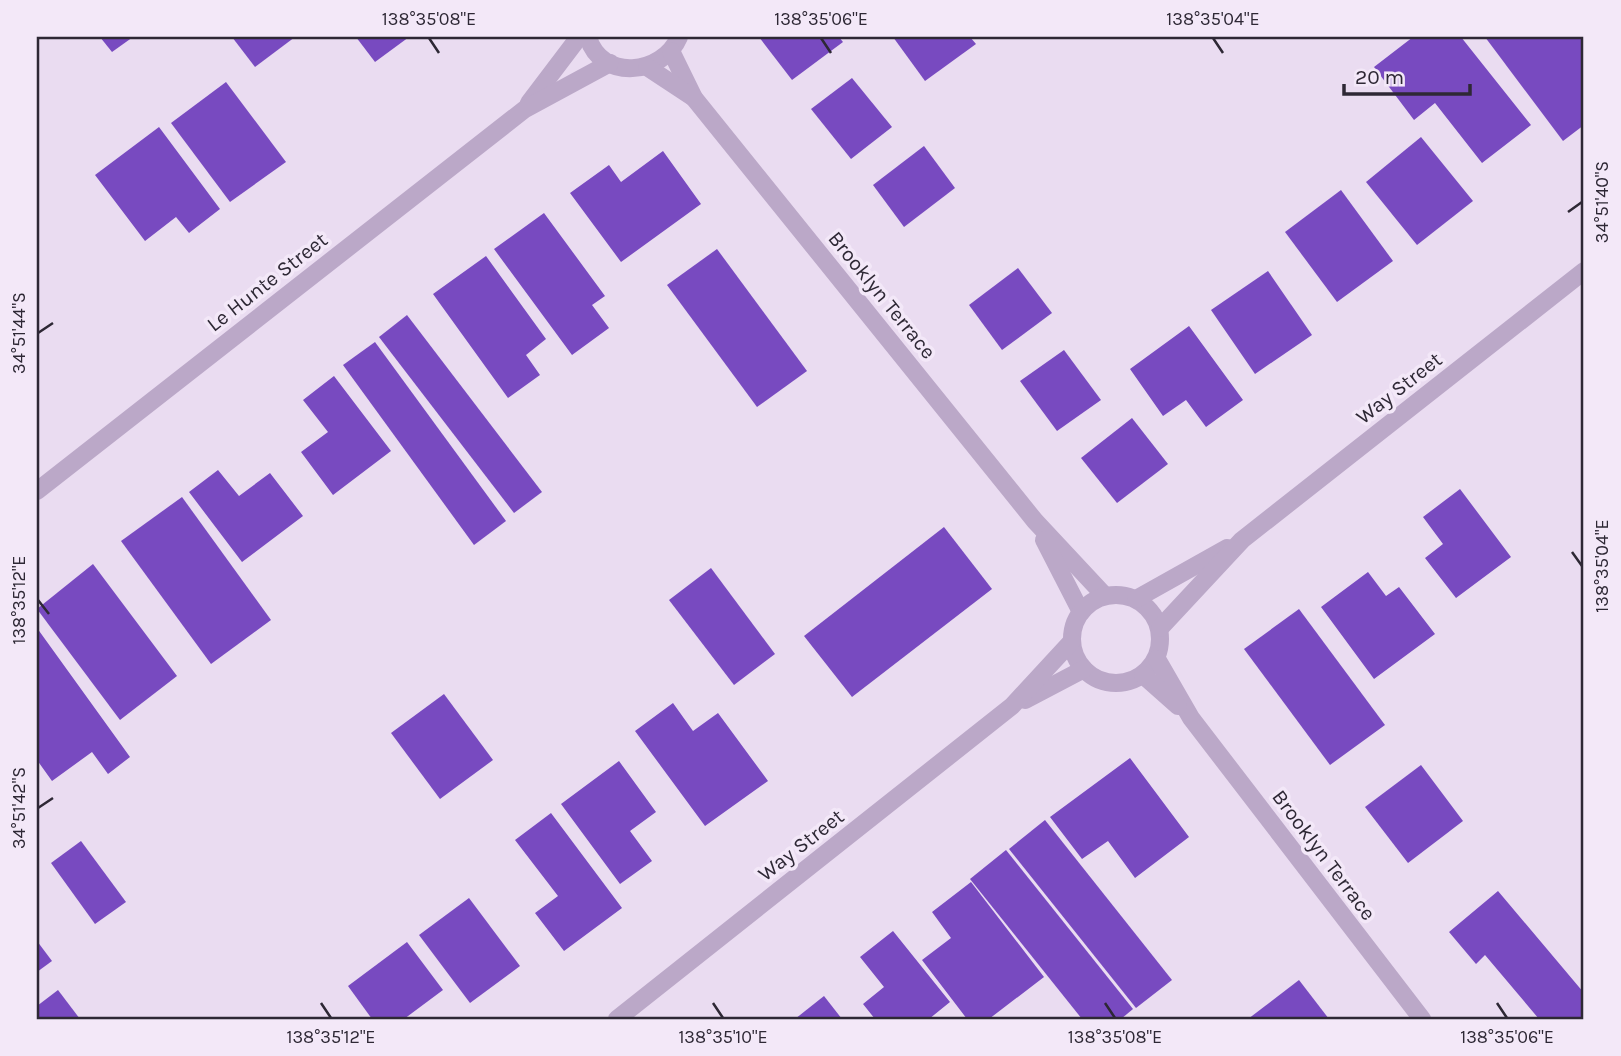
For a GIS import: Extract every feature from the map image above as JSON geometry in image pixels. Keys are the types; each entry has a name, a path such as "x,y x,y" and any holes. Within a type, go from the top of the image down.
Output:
{"street":[{"name":"Le Hunte Street","path":"525,109 579,37"},
{"path":"588,37 598,54 621,68 647,67 660,61 675,44"},
{"name":"Brooklyn Terrace","path":"675,44 694,98"},
{"name":"Le Hunte Street","path":"37,491 525,109 610,63"},
{"name":"Brooklyn Terrace","path":"647,67 694,98 1035,521 1105,596"},
{"name":"Way Street","path":"1160,628 1242,540 1584,271"},
{"name":"Brooklyn Terrace","path":"1035,521 1081,612"},
{"name":"Way Street","path":"1136,599 1242,540"},
{"path":"1121,595 1136,599 1154,614 1160,628 1161,644 1157,659 1143,676 1129,682 1098,680 1083,669 1075,656 1073,626 1091,602 1105,596 1121,595"},
{"name":"Way Street","path":"617,1019 1012,706 1072,641"},
{"name":"Brooklyn Terrace","path":"1157,659 1191,718 1422,1019"},
{"name":"Way Street","path":"1012,706 1083,669"},
{"name":"Brooklyn Terrace","path":"1143,676 1191,718"}],"building":[{"path":"100,37 133,37 112,52"},
{"path":"232,37 295,37 255,67"},
{"path":"356,37 409,37 375,62"},
{"path":"759,37 839,37 843,42 792,80"},
{"path":"893,37 970,37 976,44 925,81"},
{"path":"1413,37 1461,37 1531,125 1482,163 1435,103 1414,120 1374,67"},
{"path":"1485,37 1584,37 1584,125 1563,141"},
{"path":"852,78 892,127 851,159 811,109"},
{"path":"226,82 286,162 230,202 171,123"},
{"path":"159,127 220,209 189,233 176,217 145,241 95,175"},
{"path":"1421,137 1473,201 1417,245 1366,182"},
{"path":"924,146 955,188 904,227 873,185"},
{"path":"663,151 701,204 621,262 570,193 609,165 621,182"},
{"path":"1341,190 1393,261 1337,302 1285,232"},
{"path":"544,213 605,296 592,305 609,328 572,355 494,249"},
{"path":"717,249 807,371 757,407 667,285"},
{"path":"486,256 546,339 526,355 540,375 508,398 433,294"},
{"path":"1018,268 1052,313 1002,350 969,305"},
{"path":"1268,271 1312,335 1255,374 1211,310"},
{"path":"407,315 542,492 514,513 379,337"},
{"path":"1189,326 1243,400 1206,427 1186,400 1163,416 1130,369"},
{"path":"375,342 506,521 474,545 343,365"},
{"path":"1064,350 1101,400 1057,431 1020,381"},
{"path":"334,376 391,451 333,495 301,452 328,432 303,400"},
{"path":"1132,418 1168,464 1117,503 1081,458"},
{"path":"218,470 239,496 270,473 303,516 242,562 189,492"},
{"path":"1460,489 1511,557 1456,598 1425,558 1443,544 1423,517"},
{"path":"182,497 271,620 211,664 121,541"},
{"path":"944,527 992,589 852,697 804,636"},
{"path":"93,564 177,676 120,720 37,609"},
{"path":"711,568 775,654 734,685 669,600"},
{"path":"1368,572 1386,596 1399,587 1435,634 1374,679 1321,607"},
{"path":"1299,609 1385,725 1330,765 1244,649"},
{"path":"37,628 130,757 108,774 92,752 52,781 37,760"},
{"path":"444,694 493,760 440,799 391,733"},
{"path":"673,703 693,731 718,713 768,781 705,826 635,731"},
{"path":"1130,758 1189,837 1135,878 1108,841 1082,859 1050,817"},
{"path":"619,761 656,812 630,831 652,861 620,884 561,804"},
{"path":"1421,765 1463,821 1408,863 1365,807"},
{"path":"551,813 622,908 564,951 535,913 558,896 515,840"},
{"path":"1045,820 1172,980 1136,1008 1009,849"},
{"path":"81,841 126,902 95,924 51,863"},
{"path":"1006,850 1133,1009 1121,1019 1082,1019 970,879"},
{"path":"971,882 1044,977 989,1019 967,1019 922,960 951,938 932,912"},
{"path":"1498,891 1584,993 1584,1019 1539,1019 1485,955 1476,964 1449,932"},
{"path":"469,898 520,966 470,1003 419,935"},
{"path":"893,931 950,1002 929,1019 875,1019 863,1004 884,987 860,957"},
{"path":"37,941 52,961 37,972"},
{"path":"407,942 443,990 404,1019 372,1019 348,986"},
{"path":"1299,980 1329,1019 1248,1019"},
{"path":"58,990 80,1019 37,1019 37,1006"},
{"path":"824,996 842,1019 795,1019"}]}
